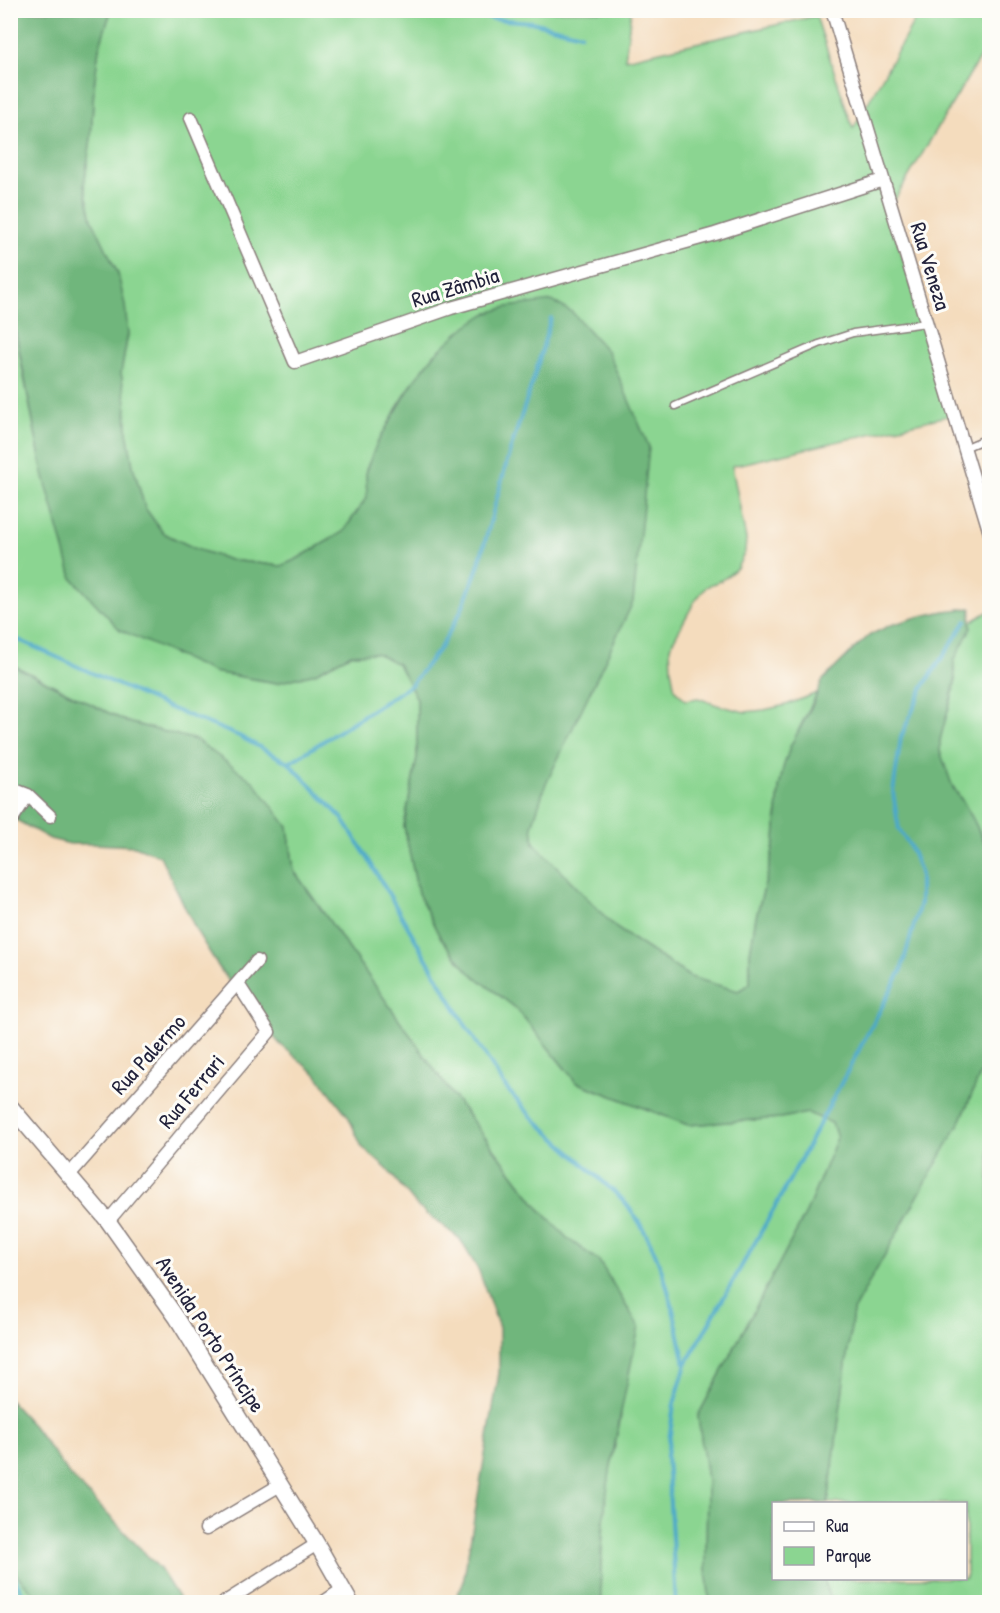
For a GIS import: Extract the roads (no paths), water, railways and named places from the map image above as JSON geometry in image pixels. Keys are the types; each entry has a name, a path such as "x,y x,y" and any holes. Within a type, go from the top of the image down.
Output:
{"street":[{"name":"Rua Veneza","path":"832,10 990,533"},
{"name":"Rua Zâmbia","path":"191,118 296,362 452,308 715,234 883,180"},
{"path":"10,788 28,795 50,816"},
{"path":"10,822 28,795"},
{"name":"Rua Palermo","path":"69,1175 257,961"},
{"name":"Rua Ferrari","path":"108,1221 269,1032 238,984"},
{"name":"Avenida Porto Príncipe","path":"10,1106 108,1221 177,1318 317,1544 346,1596"},
{"path":"206,1529 280,1485"},
{"path":"225,1602 317,1544"},
{"path":"324,1602 346,1596"}],"lane":[{"path":"675,406 819,344 853,333 926,323"},
{"path":"964,448 990,438"}],"waterway":[{"path":"456,10 494,19 531,22 581,34"},
{"path":"289,763 411,685 440,648 460,613 478,567 509,454 551,318"},
{"path":"676,1602 667,1456 674,1404 686,1364 774,1209 901,971 920,903 920,872 910,846 899,829 893,792 901,737 923,687 966,621"},
{"path":"10,636 165,706 239,736 289,763 342,818 466,1026 507,1089 532,1117 622,1199 636,1217 647,1236 664,1277 685,1364"},
{"path":"10,1569 27,1602"}]}
